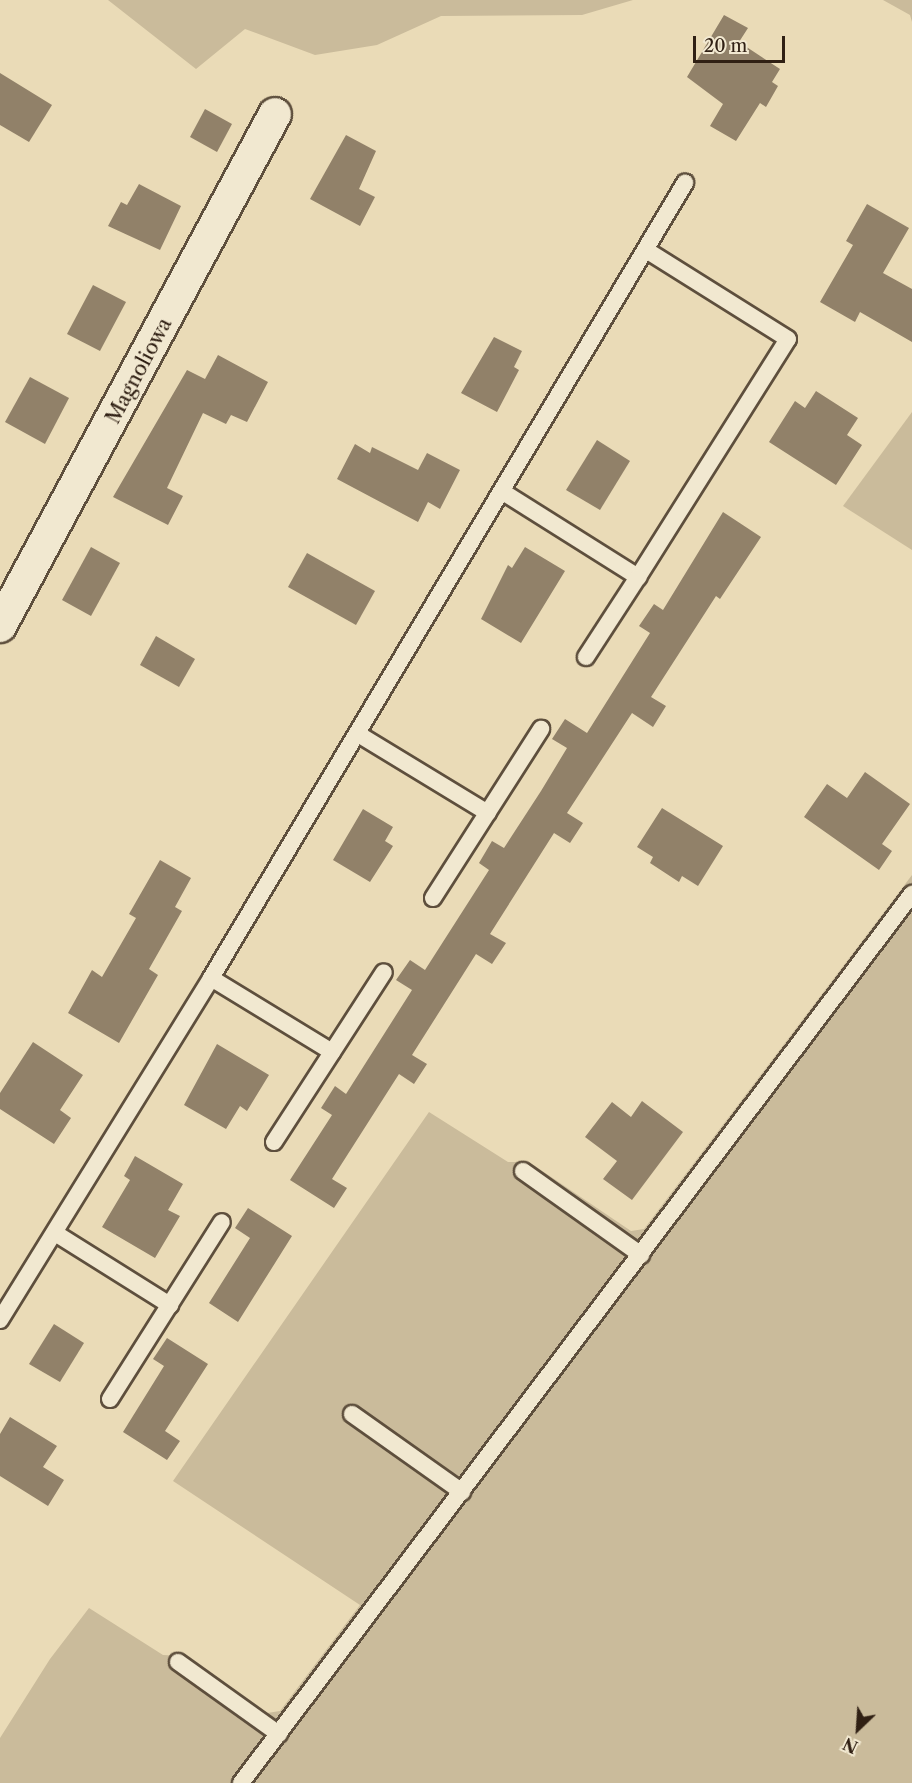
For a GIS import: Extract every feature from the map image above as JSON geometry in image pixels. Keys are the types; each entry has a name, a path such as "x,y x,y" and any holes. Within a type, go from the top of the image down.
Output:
{"street":[{"name":"Magnoliowa","path":"0,626 275,114"}],"lane":[{"path":"0,1320 211,978 503,492 685,183"},
{"path":"586,657 788,339 646,250"},
{"path":"503,492 638,577"},
{"path":"433,898 541,729"},
{"path":"358,734 488,813"},
{"path":"241,1783 912,894"},
{"path":"274,1142 384,972"},
{"path":"211,978 332,1052"},
{"path":"523,1171 641,1255"},
{"path":"110,1399 222,1222"},
{"path":"55,1233 170,1305"},
{"path":"352,1414 462,1492"},
{"path":"178,1662 279,1734"}],"shaded area":[{"path":"108,0 633,0 582,15 441,16 377,45 315,55 245,29 196,69"},
{"path":"883,0 912,0 912,22 910,15"},
{"path":"912,412 912,550 843,506"},
{"path":"912,875 912,1783 0,1783 0,1738 50,1659 89,1608 163,1655 185,1656 267,1713 280,1711 360,1605 173,1481 429,1112 508,1162 529,1162 631,1231 644,1229"}],"building":[{"path":"724,15 748,28 739,42 780,69 772,82 778,86 766,107 760,103 736,141 710,126 723,104 687,77"},
{"path":"0,73 52,105 29,142 0,125"},
{"path":"205,109 232,124 217,152 190,137"},
{"path":"346,135 376,151 359,189 375,197 360,226 310,199"},
{"path":"139,184 181,206 160,250 108,226 121,202 127,205"},
{"path":"867,204 909,228 883,273 912,289 912,342 860,312 855,322 820,302 853,245 846,241"},
{"path":"93,285 126,302 100,351 67,334"},
{"path":"494,337 522,351 514,367 519,370 497,412 461,393"},
{"path":"218,355 268,382 247,422 231,415 226,424 203,413 167,488 183,496 168,525 113,497 187,370 205,379"},
{"path":"30,377 69,398 45,444 5,422"},
{"path":"816,391 858,418 847,435 862,445 836,485 769,442 795,401 805,408"},
{"path":"597,440 630,461 600,510 566,490"},
{"path":"355,444 370,453 372,447 418,470 427,453 460,470 440,509 428,502 418,522 337,479"},
{"path":"723,512 761,537 720,599 716,596 651,697 666,706 653,727 632,713 567,813 583,823 570,843 554,833 490,934 506,943 492,964 476,954 412,1055 427,1064 414,1084 399,1074 332,1179 347,1188 334,1208 290,1180 332,1115 321,1108 335,1086 346,1094 412,990 396,980 410,960 425,970 489,870 479,863 492,841 504,848 541,791 567,748 552,739 565,719 587,733 650,633 639,626 654,604 663,610"},
{"path":"91,547 120,563 91,616 62,600"},
{"path":"525,547 565,571 521,643 481,619 508,565 512,568"},
{"path":"307,553 375,591 356,625 288,587"},
{"path":"156,636 195,659 179,687 140,665"},
{"path":"865,772 910,804 882,844 892,851 879,870 804,817 827,784 847,798"},
{"path":"662,808 723,846 698,886 682,876 679,882 650,863 653,857 637,847"},
{"path":"363,809 393,827 385,841 393,846 370,882 333,860"},
{"path":"160,860 191,878 175,907 182,911 149,969 158,975 119,1043 68,1013 92,970 102,977 136,918 129,914"},
{"path":"33,1042 83,1075 60,1110 71,1118 54,1144 0,1109 0,1093"},
{"path":"217,1044 269,1075 247,1111 240,1106 226,1129 184,1105"},
{"path":"642,1101 683,1132 632,1200 603,1179 617,1161 585,1137 612,1102 631,1117"},
{"path":"135,1156 183,1184 168,1210 180,1216 155,1258 102,1227 130,1180 124,1176"},
{"path":"248,1208 292,1236 238,1322 209,1303 250,1238 235,1228"},
{"path":"54,1324 84,1343 60,1382 29,1364"},
{"path":"167,1338 208,1364 165,1431 180,1441 167,1460 123,1432 164,1366 153,1359"},
{"path":"10,1417 57,1446 43,1467 64,1480 48,1506 0,1476 0,1434"}]}
